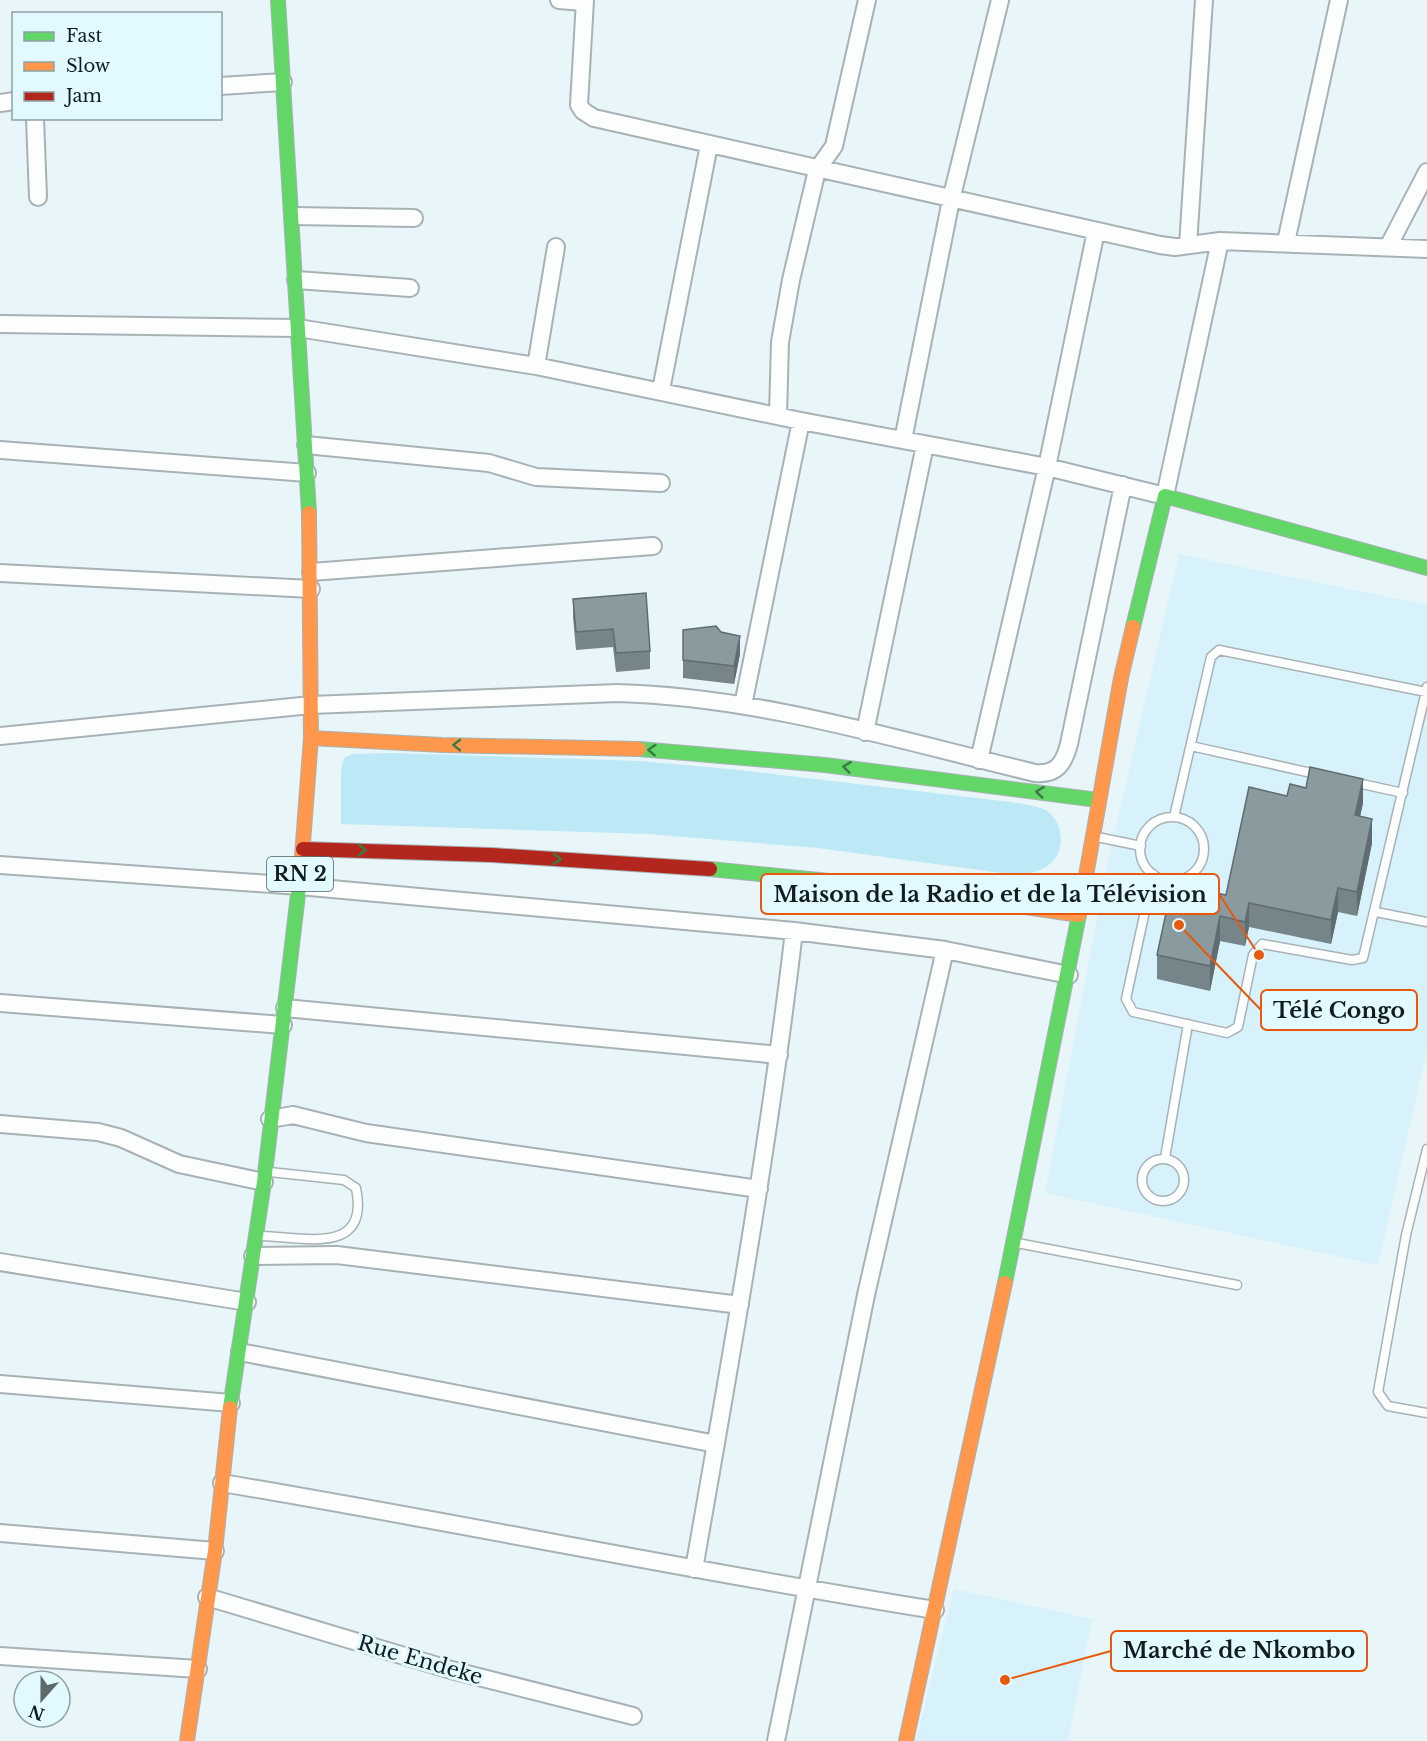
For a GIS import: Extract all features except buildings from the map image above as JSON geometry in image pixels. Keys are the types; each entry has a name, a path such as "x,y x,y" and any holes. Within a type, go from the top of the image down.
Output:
{"main road":[{"name":"RN 2","path":"187,1741 215,1551 231,1403 265,1177 303,849 311,738 312,589 306,445 278,0"},
{"path":"906,1741 1069,975 1098,800 1136,608 1165,496 1427,568"},
{"path":"311,738 442,745 660,750 825,765 1098,800"},
{"path":"303,849 446,852 731,871 807,878 1079,915"}],"street":[{"path":"559,0 585,1 579,105 583,111 594,118 817,170 1160,245 1175,247 1220,241 1427,249"},
{"path":"778,415 780,342 790,280 817,170 834,146 867,0"},
{"path":"903,440 951,200 1000,0"},
{"path":"1188,245 1204,0"},
{"path":"1286,242 1339,0"},
{"path":"222,87 283,82"},
{"path":"36,120 38,197"},
{"path":"661,390 709,145"},
{"path":"1388,247 1427,172"},
{"path":"293,216 414,218"},
{"path":"979,760 1047,466 1096,231"},
{"path":"0,324 298,328 536,366 661,390 801,421 1047,466 1165,496 1220,241"},
{"path":"536,366 555,248"},
{"path":"296,280 410,288"},
{"path":"743,705 801,421"},
{"path":"306,445 489,463 536,477 661,483"},
{"path":"865,732 925,445"},
{"path":"0,450 307,473"},
{"path":"0,736 311,705 618,693 655,694 743,705 1044,774 1056,770 1066,757 1123,485"},
{"path":"311,572 653,546"},
{"path":"0,573 312,589"},
{"path":"0,865 299,886 794,931 945,950 1069,975"},
{"path":"693,1569 759,1189 779,1055 794,931"},
{"path":"776,1741 866,1295 945,950"},
{"path":"0,1003 284,1016 779,1055"},
{"path":"270,1119 293,1115 366,1133 759,1189"},
{"path":"0,1124 98,1132 121,1138 178,1164 265,1177"},
{"path":"253,1256 337,1255 740,1305"},
{"path":"0,1262 247,1302"},
{"path":"240,1352 716,1444"},
{"path":"0,1384 231,1403"},
{"path":"222,1483 450,1522 806,1590 935,1610"},
{"path":"0,1533 215,1551"},
{"name":"Rue Endeke","path":"207,1597 451,1670 633,1716"},
{"path":"0,1656 198,1669"}],"lane":[{"path":"1153,874 1126,999 1133,1012 1227,1033 1238,1027 1253,955 1262,944 1352,960 1364,958 1426,689 1219,650 1211,657 1174,817"},
{"path":"1191,746 1325,776"},
{"path":"1347,781 1403,793"},
{"path":"1174,817 1191,823 1198,830 1204,846 1203,856 1195,871 1187,877 1170,880 1153,874 1143,861 1140,846 1143,836 1155,821 1174,817"},
{"path":"1092,836 1140,846"},
{"path":"1376,912 1427,922"},
{"path":"1165,1158 1188,1024"},
{"path":"1427,1149 1406,1234 1378,1392 1388,1406 1427,1413"},
{"path":"1165,1158 1181,1168 1184,1185 1178,1196 1161,1201 1145,1192 1142,1174 1154,1160 1165,1158"},
{"path":"256,1236 332,1240 343,1236 354,1225 358,1199 356,1188 344,1180 265,1177"},
{"path":"1014,1242 1237,1285"}],"shaded area":[{"path":"1179,554 1427,605 1427,1050 1378,1265 1045,1193 1108,861"},
{"path":"392,753 639,761 739,770 1010,802 1047,811 1056,821 1061,842 1057,855 1050,864 1024,876 818,848 648,834 341,824 341,771 344,758 352,754"},
{"path":"954,1589 1092,1619 1068,1741 916,1741"}],"traffic: fast":[{"path":"278,0 309,513"},
{"path":"1133,627 1165,496 1427,568"},
{"path":"639,749 825,765 1098,800"},
{"path":"230,1408 264,1182 301,869"},
{"path":"710,869 839,882 1004,904"},
{"path":"1005,1283 1079,915"}],"traffic: slow":[{"path":"301,869 311,738 309,513"},
{"path":"1004,904 1079,915 1121,678 1133,627"},
{"path":"311,738 442,745 639,749"},
{"path":"906,1741 1005,1283"},
{"path":"187,1741 215,1551 230,1408"}],"traffic: jam":[{"path":"303,849 492,855 710,869"}],"place":[{"name":"Télé Congo","path":"1179,925"},
{"name":"Maison de la Radio et de la Télévision","path":"1259,955"},
{"name":"Marché de Nkombo","path":"1005,1680"}]}
